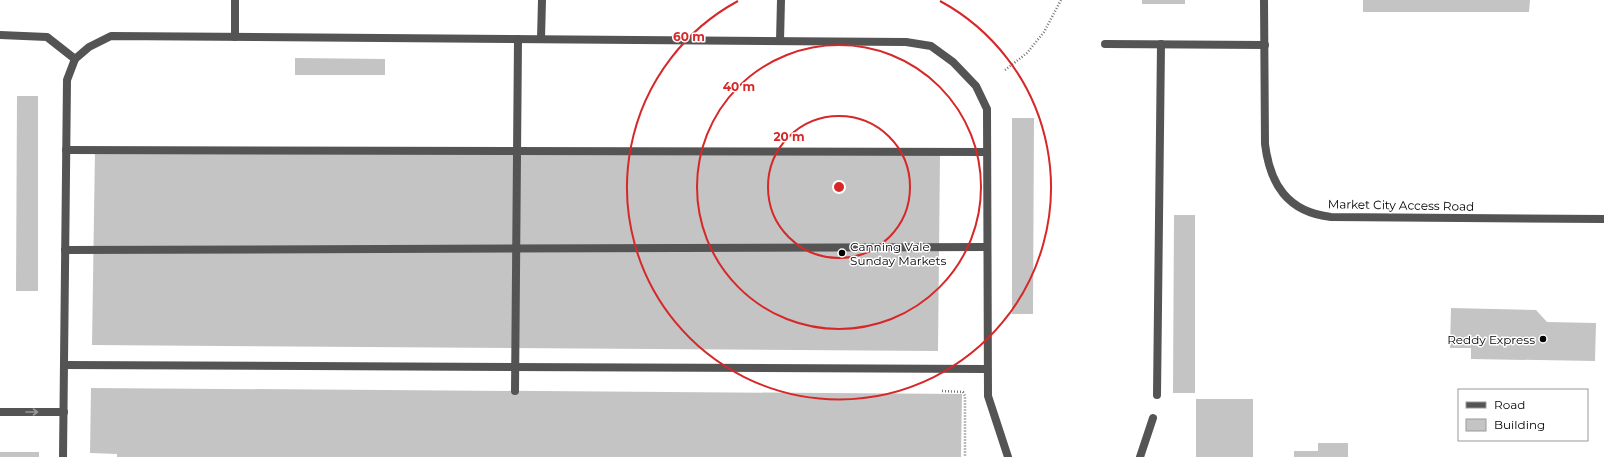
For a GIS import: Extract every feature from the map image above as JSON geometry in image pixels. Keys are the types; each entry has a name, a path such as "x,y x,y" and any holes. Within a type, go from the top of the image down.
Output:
{"street":[{"path":"235,0 235,37"},
{"path":"541,39 542,0"},
{"path":"780,40 781,0"},
{"name":"Market City Access Road","path":"1264,0 1266,158 1271,176 1280,190 1303,210 1318,216 1331,217 1604,219"},
{"path":"0,35 47,37 75,60"},
{"path":"63,457 67,80 75,60 89,47 111,36 780,40 906,42 932,46 953,62 976,86 987,109 988,396 1008,457"},
{"path":"516,391 518,39"},
{"path":"1105,44 1265,45"},
{"path":"1157,395 1161,44"},
{"path":"66,150 987,152"},
{"path":"65,250 987,247"},
{"path":"64,366 987,369"},
{"path":"0,412 64,412"},
{"path":"1140,457 1153,418"}],"path":[{"path":"1005,70 1027,53 1044,32 1060,0"},
{"path":"942,391 962,392 965,396 965,457"}],"building":[{"path":"1142,0 1185,0 1185,4 1142,4"},
{"path":"1363,0 1530,0 1529,12 1363,12"},
{"path":"295,58 385,59 385,75 295,75"},
{"path":"17,96 38,96 38,291 16,291"},
{"path":"1012,118 1034,118 1033,314 1012,314"},
{"path":"95,150 940,155 938,351 92,345"},
{"path":"1174,215 1195,215 1195,393 1173,393"},
{"path":"1451,308 1536,310 1547,322 1596,323 1595,361 1471,359 1471,348 1450,348"},
{"path":"91,388 962,394 961,457 117,457 117,454 90,453"},
{"path":"1196,399 1253,399 1253,457 1196,457"},
{"path":"1318,443 1348,443 1348,457 1294,457 1294,451 1318,451"},
{"path":"0,452 39,452 39,457 0,457"}],"place":[{"name":"Canning Vale Sunday Markets","path":"842,253"},
{"name":"Reddy Express","path":"1543,339"}]}
